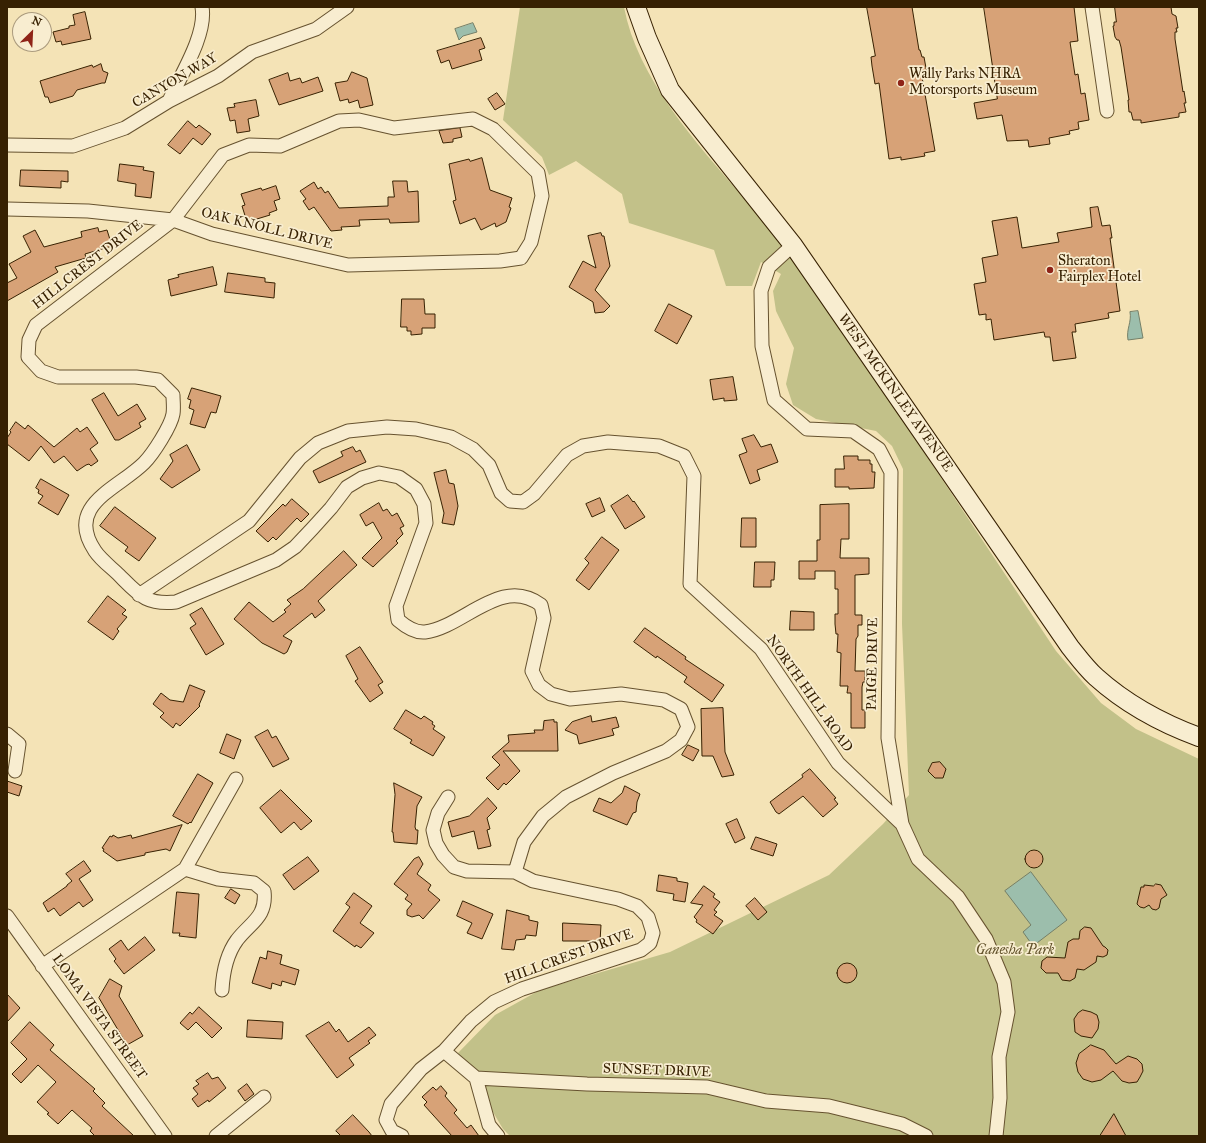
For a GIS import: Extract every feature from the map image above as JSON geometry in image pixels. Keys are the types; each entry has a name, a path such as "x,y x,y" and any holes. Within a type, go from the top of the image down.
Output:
{"main road":[{"name":"WEST MCKINLEY AVENUE","path":"636,7 647,38 670,90 793,245 1070,647 1095,676 1123,698 1150,716 1199,737"}],"street":[{"path":"169,102 198,36 203,16 202,7"},
{"name":"CANYON WAY","path":"7,145 73,146 125,128 169,102 218,76 252,52 316,28 347,7"},
{"path":"1092,7 1107,111"},
{"name":"OAK KNOLL DRIVE","path":"473,119 493,128 538,173 542,196 530,242 521,258 500,261 348,265 212,234 173,220 223,155 249,145 280,146 339,121 359,120 394,128 473,119"},
{"name":"HILLCREST DRIVE","path":"7,209 88,211 173,220"},
{"name":"HILLCREST DRIVE","path":"173,220 36,325 29,340 28,357 41,371 58,378 136,377 158,380 173,395 173,414 166,431 145,463 96,500 87,517 88,536 96,552 139,595 159,604 176,602 276,560 295,547 331,508 346,487 362,478 379,473 399,477 416,489 424,504 426,522 396,606 398,620 408,628 424,632 444,627 493,600 515,595 532,598 541,605 544,618 532,671 539,685 551,694 570,699 621,694 664,700 681,710 688,727 681,740 666,751 613,773 566,797 543,816 524,842 515,872 533,881 618,899 637,906 648,918 653,933 650,943 641,950 522,989 494,1002 471,1021 444,1051 421,1069 391,1104 386,1120 392,1131 402,1136"},
{"name":"PAIGE DRIVE","path":"793,245 769,267 760,291 762,346 774,400 807,429 853,431 879,449 891,472 888,738 902,824 918,859 958,897 986,939 1004,982 1008,1012 999,1057 1000,1098 996,1136"},
{"name":"NORTH HILL ROAD","path":"139,595 249,521 300,458 318,443 348,431 388,426 416,429 451,437 473,449 489,465 501,493 510,501 523,502 534,494 567,455 583,446 608,442 659,446 684,456 694,476 690,584 761,649 788,692 838,763 902,824"},
{"path":"7,734 19,744 15,771"},
{"path":"42,966 185,869 236,779"},
{"path":"448,797 438,813 433,830 436,843 443,855 454,867 467,871 515,872"},
{"path":"185,869 218,879 254,883 264,891 266,903 260,915 237,941 228,956 224,969 222,990"},
{"name":"LOMA VISTA STREET","path":"7,916 165,1136"},
{"path":"444,1051 476,1078 490,1125 498,1136"},
{"name":"SUNSET DRIVE","path":"476,1078 587,1084 708,1087 766,1101 829,1106 902,1124 926,1136"},
{"path":"216,1136 264,1097"}],"green space":[{"name":"Ganesha Park","path":"520,7 624,7 631,33 642,59 655,84 671,109 707,155 781,242 885,394 1056,651 1101,703 1136,729 1199,759 1199,1136 510,1136 503,1129 458,1053 495,1015 540,990 670,952 829,875 883,824 909,795 902,624 903,469 892,446 876,431 816,419 793,405 786,384 794,348 776,311 773,291 781,274 761,262 752,286 726,286 714,250 629,223 622,194 576,161 549,175 542,157 503,120"}],"shaded area":[{"path":"473,23 477,32 463,36 459,40 455,29"},
{"path":"1138,311 1143,338 1128,340 1130,312"},
{"path":"1031,872 1067,920 1033,946 1023,932 1031,925 1005,891"}],"building":[{"name":"Wally Parks NHRA Motorsports Museum","path":"867,7 912,7 919,50 922,57 924,57 926,68 927,76 922,77 935,151 924,153 925,156 901,160 901,157 889,159 879,83 875,84 872,66 871,57 875,56"},
{"path":"984,7 1074,7 1078,41 1070,42 1075,75 1078,74 1081,94 1085,93 1089,120 1078,122 1079,129 1069,131 1070,134 1049,138 1050,144 1029,147 1028,140 1007,141 1002,115 977,119 974,103 997,99"},
{"path":"1115,7 1171,7 1172,14 1176,16 1178,28 1176,28 1177,32 1175,32 1175,39 1186,103 1184,103 1186,112 1179,113 1179,117 1141,123 1141,120 1133,120 1131,112 1129,112 1129,100 1121,47 1119,40 1115,37 1113,26 1114,22 1116,22"},
{"path":"85,12 91,39 62,45 61,41 56,42 53,32 75,25 73,15"},
{"path":"481,38 485,48 479,50 482,60 452,69 449,60 441,63 437,51"},
{"path":"101,64 103,71 108,73 105,83 77,90 73,96 50,103 48,97 45,97 40,81 92,65 93,67"},
{"path":"352,72 367,78 373,105 360,108 358,100 349,103 348,99 340,101 335,83 347,81"},
{"path":"288,73 290,81 300,78 302,83 318,77 323,91 279,105 269,80"},
{"path":"497,93 505,104 495,110 488,99"},
{"path":"256,100 259,116 248,119 250,131 237,133 235,120 230,121 227,108 235,107 234,104"},
{"path":"188,121 196,128 199,125 211,134 202,145 193,138 180,154 168,145"},
{"path":"460,128 462,137 453,139 453,142 443,143 439,131"},
{"path":"482,158 490,190 512,198 509,207 511,208 506,222 496,227 495,223 481,230 475,218 460,224 453,201 456,200 449,164 469,159 470,161"},
{"path":"120,164 144,167 143,170 154,172 151,198 135,196 136,184 118,181"},
{"path":"21,170 68,171 68,182 61,181 61,188 20,186"},
{"path":"393,181 407,181 408,192 418,191 419,222 390,223 389,219 359,220 360,226 341,227 342,230 331,231 314,207 309,210 303,201 306,199 300,191 314,182 318,189 321,187 325,193 328,191 339,208 388,206 388,197 394,197"},
{"path":"276,186 280,199 274,201 277,210 269,213 270,215 247,222 242,206 245,205 241,194 261,188 262,190"},
{"name":"Sheraton Fairplex Hotel","path":"1098,207 1102,226 1110,225 1112,238 1110,238 1120,311 1108,313 1109,318 1075,324 1076,332 1072,332 1076,358 1053,361 1050,337 1045,337 1044,332 994,340 991,319 986,320 986,314 979,315 974,284 986,282 982,258 998,255 992,221 1017,217 1022,248 1059,242 1057,233 1092,227 1090,208"},
{"path":"98,228 99,232 107,230 112,246 85,254 86,258 55,267 58,272 7,301 7,283 17,278 9,264 31,252 23,236 35,230 44,247 82,237 81,232"},
{"path":"601,233 602,236 604,236 610,266 595,290 610,306 604,312 595,313 593,302 569,287 583,261 596,268 588,236"},
{"path":"213,267 217,285 171,296 168,280 179,277 178,275"},
{"path":"228,273 265,278 265,282 275,283 274,298 225,292"},
{"path":"402,299 424,299 425,314 435,314 435,328 422,328 422,334 411,335 411,331 407,331 407,327 401,327"},
{"path":"669,304 692,316 677,344 655,331"},
{"path":"733,377 737,400 724,401 724,398 713,400 710,380"},
{"path":"192,388 221,396 216,413 211,412 205,428 190,424 194,410 189,408 191,400 188,399"},
{"path":"104,393 118,416 137,404 146,419 139,423 141,427 119,440 115,440 92,400"},
{"path":"16,422 25,429 28,425 54,447 77,428 80,432 87,427 98,443 90,449 98,461 91,466 89,464 86,465 77,471 64,456 54,463 41,446 29,461 7,444 7,438"},
{"path":"754,435 761,447 771,444 778,462 757,470 760,480 750,484 739,455 747,452 742,439"},
{"path":"187,445 200,470 172,488 160,479 173,461 170,455"},
{"path":"353,447 356,452 360,450 366,462 319,483 313,471 343,456 341,452"},
{"path":"844,456 858,456 858,460 870,460 870,464 872,464 872,472 875,472 874,488 849,489 849,487 835,487 835,469 844,469"},
{"path":"446,470 449,483 454,484 458,506 454,525 442,523 444,513 434,473"},
{"path":"41,479 69,495 58,515 38,503 43,496 38,493 39,490 36,488"},
{"path":"628,495 645,517 625,529 611,506"},
{"path":"600,498 605,511 592,517 586,504"},
{"path":"292,499 309,514 301,522 297,518 276,540 273,537 268,542 256,531 283,504 285,506"},
{"path":"379,503 383,511 387,509 392,516 397,513 404,526 400,528 403,534 396,541 398,543 373,567 362,558 382,538 373,522 366,526 360,515"},
{"path":"849,504 849,539 841,539 840,558 869,558 869,574 855,575 855,615 862,615 862,625 858,625 855,671 865,671 865,682 863,682 862,687 862,710 865,710 865,728 851,728 851,693 847,693 848,686 840,686 841,653 837,652 838,634 836,634 835,614 838,614 838,589 835,589 835,571 815,571 815,579 799,579 799,561 817,561 817,540 820,540 820,505"},
{"path":"115,507 156,538 139,561 125,551 128,547 100,526"},
{"path":"742,518 756,518 756,547 741,547"},
{"path":"602,537 619,550 589,590 576,580 589,563 585,559"},
{"path":"344,551 357,565 318,601 325,610 315,618 312,613 283,636 292,641 287,652 284,654 262,643 234,619 249,602 273,622 286,612 284,610 291,604 287,600 303,589"},
{"path":"755,562 775,562 774,580 771,580 771,587 754,587"},
{"path":"108,596 126,610 122,614 127,617 117,629 119,631 113,640 88,622"},
{"path":"202,608 224,644 206,655 190,628 196,624 190,615"},
{"path":"791,611 814,612 814,630 790,630"},
{"path":"645,628 686,657 685,659 724,685 712,702 684,682 687,677 657,656 656,658 634,642"},
{"path":"360,647 383,682 378,685 383,693 370,702 355,681 358,679 346,656"},
{"path":"190,685 205,691 199,705 200,706 180,726 176,723 173,728 160,717 164,713 153,704 161,693 170,700 183,702"},
{"path":"723,708 725,752 734,775 722,777 713,756 702,756 701,709"},
{"path":"406,710 421,719 424,716 433,722 432,724 435,726 433,729 445,737 433,756 410,743 412,740 394,729"},
{"path":"591,716 592,722 616,717 619,727 612,729 614,735 579,744 577,735 565,730 572,722"},
{"path":"554,720 554,722 557,722 558,751 503,751 520,771 506,785 504,783 498,790 486,778 500,765 492,757 509,742 508,735 535,733 534,730 543,730 544,721"},
{"path":"268,730 272,738 276,736 289,759 273,767 255,737"},
{"path":"227,734 241,740 234,759 220,753"},
{"path":"688,745 699,750 693,761 682,755"},
{"path":"940,762 946,769 943,778 935,778 928,771 932,763"},
{"path":"810,769 836,798 834,799 838,804 823,817 803,796 779,814 776,812 770,802 803,777 802,775"},
{"path":"198,774 213,783 191,823 190,822 188,824 173,816"},
{"path":"7,781 22,786 19,796 7,792"},
{"path":"394,783 422,797 417,806 415,827 416,830 418,830 417,844 394,842 392,832 395,795"},
{"path":"625,786 640,794 636,812 633,813 627,825 593,811 599,798 611,803 622,793"},
{"path":"281,790 312,821 301,830 294,822 281,833 260,808"},
{"path":"488,798 497,808 487,818 490,829 487,830 491,846 478,849 474,831 452,837 448,822 469,816"},
{"path":"737,819 745,838 735,843 726,824"},
{"path":"182,825 170,851 166,849 117,861 103,851 104,849 102,848 110,836 112,837 113,835 118,838 131,835 132,838"},
{"path":"756,837 777,844 773,856 751,849"},
{"path":"1030,850 1038,850 1043,855 1041,866 1038,868 1030,868 1025,863 1025,855"},
{"path":"308,857 319,871 294,890 283,875"},
{"path":"419,857 423,864 417,874 431,885 428,890 440,900 423,919 419,915 412,917 407,915 407,910 412,904 405,899 408,895 394,884 414,859"},
{"path":"84,861 91,871 79,879 93,900 83,907 79,902 60,916 54,908 48,912 43,903 72,881 66,874"},
{"path":"659,875 677,878 677,881 688,883 685,902 673,900 674,894 657,891"},
{"path":"1156,884 1161,885 1167,895 1161,899 1159,908 1156,910 1152,909 1149,905 1144,908 1140,907 1137,904 1141,887 1144,887 1144,885 1153,886"},
{"path":"704,886 715,894 713,897 720,902 714,910 717,912 714,915 723,921 713,934 696,922 697,920 694,917 703,905 691,903"},
{"path":"231,889 240,895 235,904 225,898"},
{"path":"177,892 199,894 196,938 179,936 180,933 173,933"},
{"path":"354,893 372,906 360,923 374,933 361,948 356,945 355,947 333,931 350,907 346,904"},
{"path":"755,898 767,912 758,920 746,906"},
{"path":"463,901 493,914 482,939 467,933 472,923 457,916"},
{"path":"507,910 529,916 529,920 538,922 536,936 526,935 525,939 516,940 514,950 502,949"},
{"path":"563,923 601,925 600,941 563,941"},
{"path":"1085,927 1091,928 1103,946 1108,950 1107,955 1103,957 1097,956 1096,962 1084,970 1077,969 1075,978 1070,981 1062,980 1058,973 1046,973 1041,968 1042,961 1047,957 1065,958 1068,942 1073,939 1079,939 1080,931"},
{"path":"145,937 155,950 124,974 114,961 116,959 109,949 121,940 128,950"},
{"path":"268,951 282,955 280,964 299,970 295,985 282,981 281,986 272,983 271,989 252,983 260,957 266,959"},
{"path":"847,963 854,966 857,973 854,980 847,983 840,980 837,973 840,966"},
{"path":"110,979 122,986 119,996 143,1036 127,1045 99,998"},
{"path":"7,994 20,1008 7,1022"},
{"path":"199,1007 222,1028 212,1038 196,1022 188,1030 180,1023 190,1012 192,1014"},
{"path":"1083,1010 1097,1015 1099,1022 1098,1029 1092,1038 1081,1036 1075,1032 1074,1019 1078,1013"},
{"path":"248,1020 283,1022 282,1039 247,1037"},
{"path":"30,1022 54,1045 50,1050 95,1089 93,1091 105,1103 102,1106 134,1136 95,1136 90,1131 92,1128 72,1110 58,1124 47,1114 49,1113 37,1102 56,1082 38,1065 21,1083 12,1074 27,1059 11,1043"},
{"path":"329,1022 336,1032 339,1029 348,1042 369,1027 376,1035 368,1041 370,1043 349,1058 354,1065 337,1078 306,1036"},
{"path":"1091,1045 1104,1050 1116,1064 1128,1056 1137,1059 1142,1064 1143,1071 1137,1082 1129,1083 1122,1081 1113,1071 1101,1080 1092,1082 1083,1079 1078,1072 1076,1063 1079,1054"},
{"path":"208,1073 212,1079 218,1077 226,1088 209,1102 208,1100 198,1107 192,1099 198,1094 193,1088 199,1084 196,1081"},
{"path":"247,1084 254,1094 245,1101 238,1091"},
{"path":"441,1086 447,1093 445,1096 457,1110 454,1113 467,1128 471,1125 479,1136 452,1136 424,1105 427,1102 422,1097 433,1087 436,1090"},
{"path":"1114,1114 1126,1136 1100,1136"},
{"path":"353,1115 372,1136 341,1136 336,1131"}],"place":[{"name":"Wally Parks NHRA Motorsports Museum","path":"901,83"},
{"name":"Sheraton Fairplex Hotel","path":"1050,270"}]}
